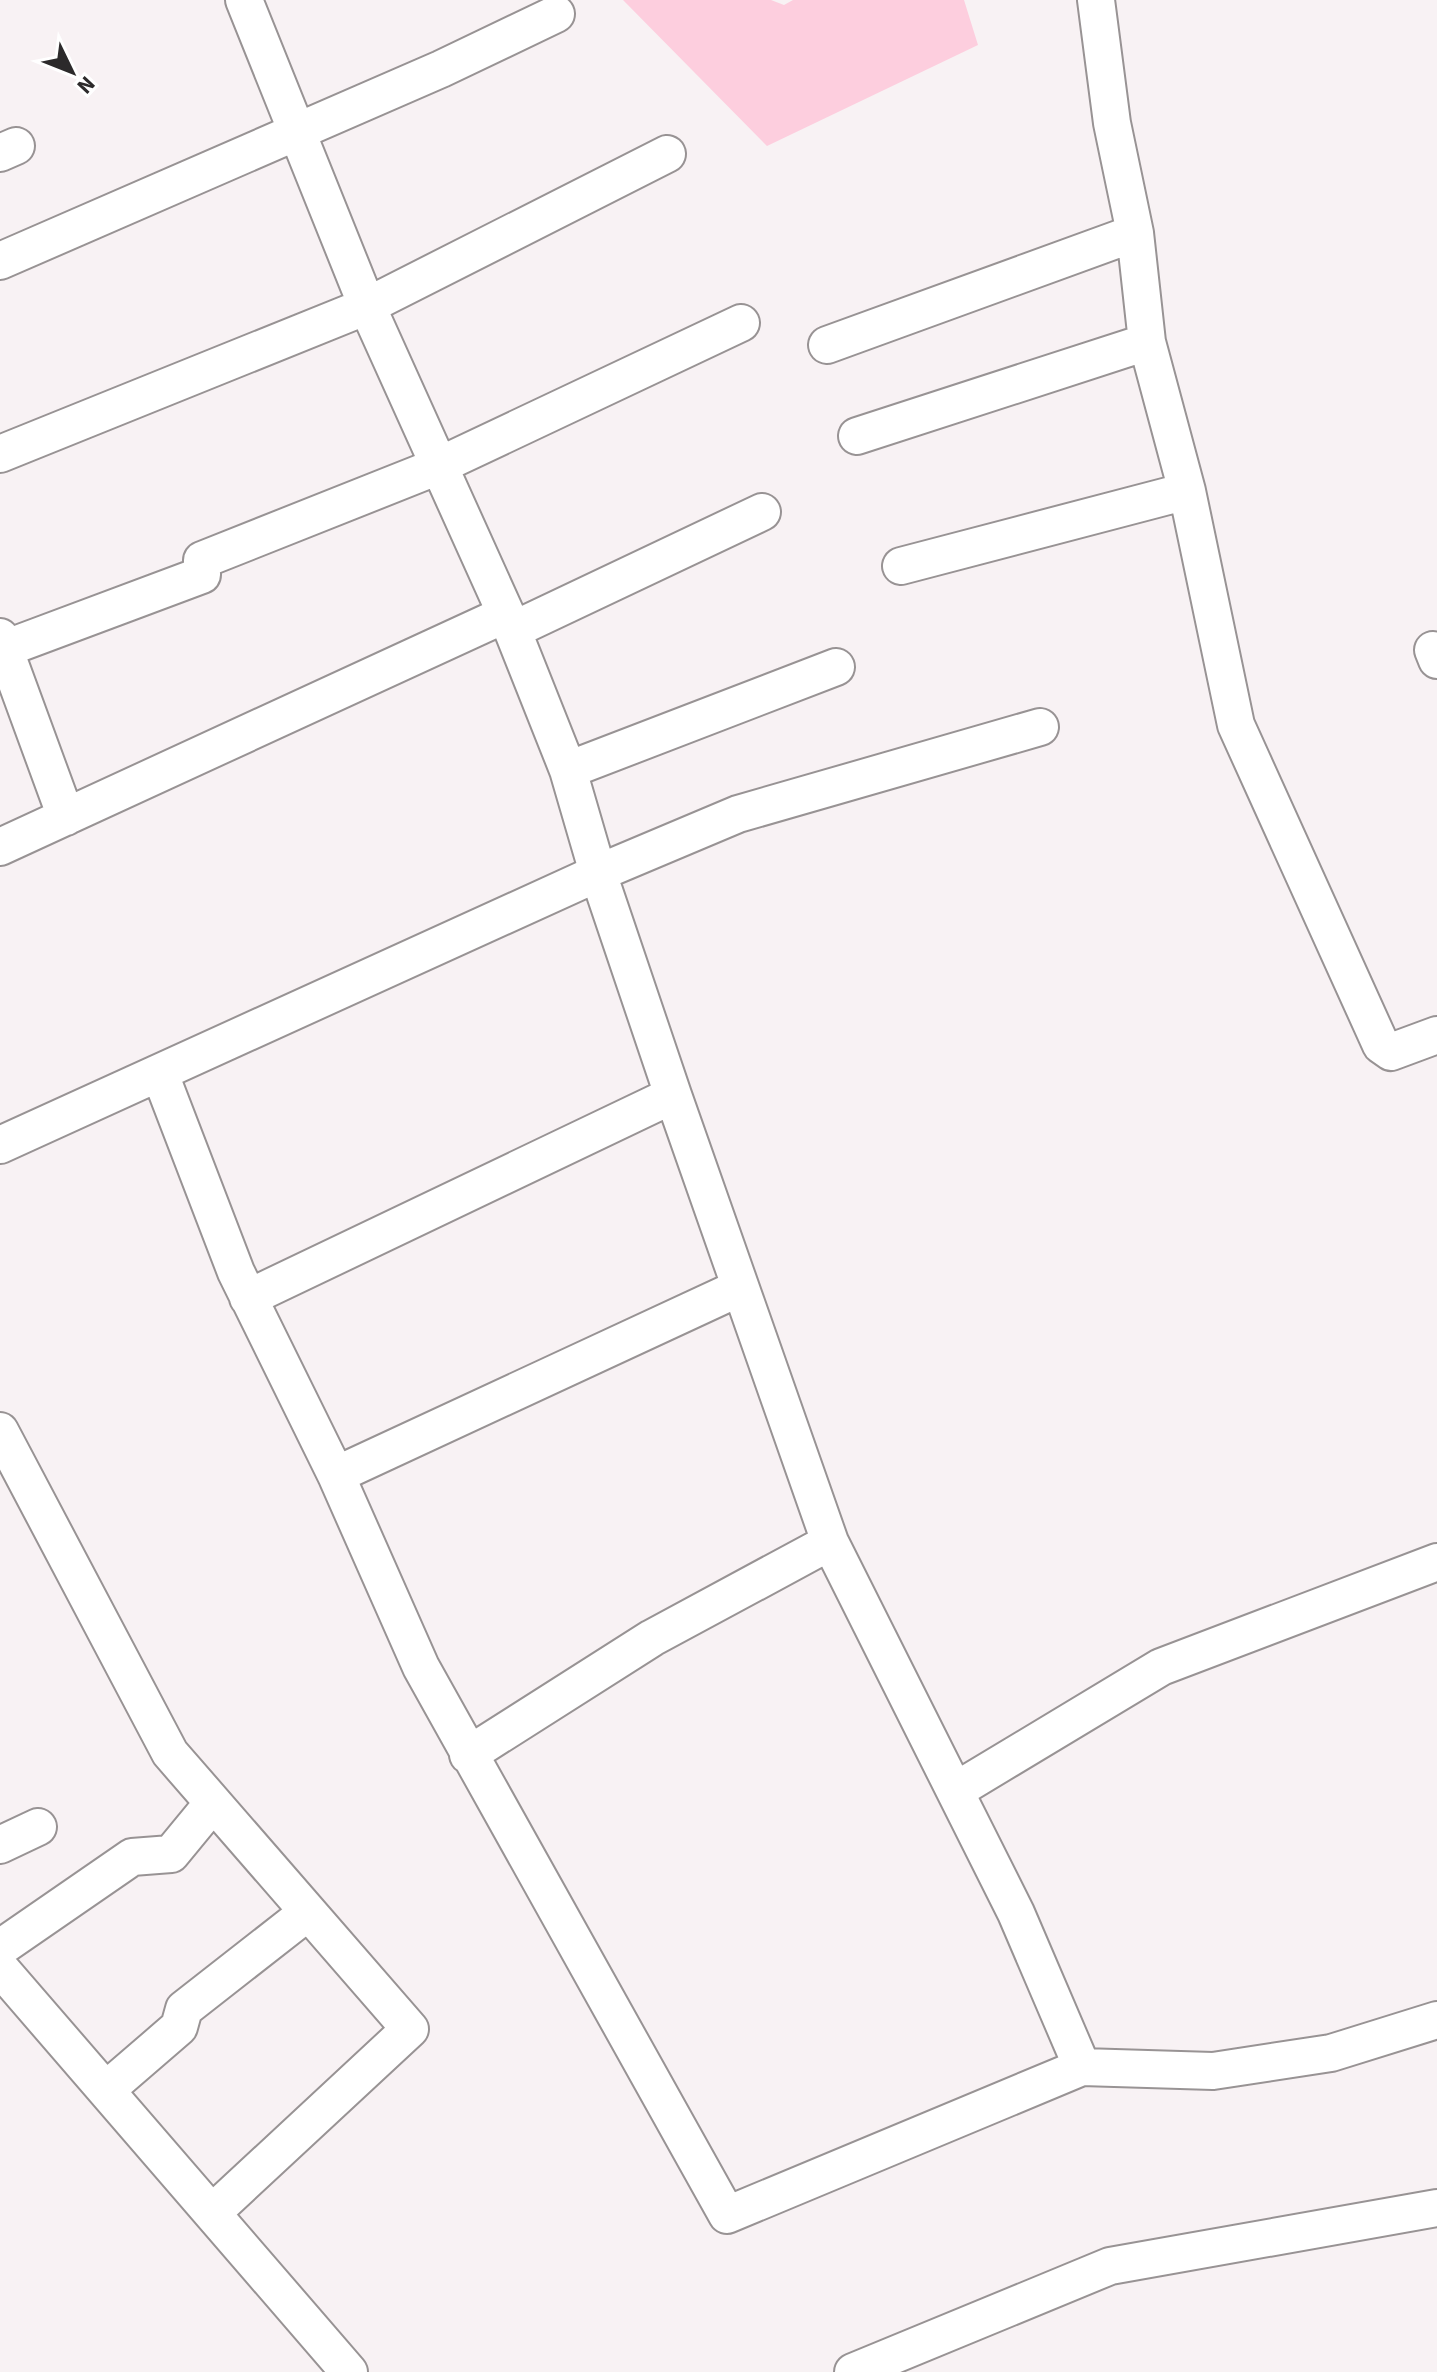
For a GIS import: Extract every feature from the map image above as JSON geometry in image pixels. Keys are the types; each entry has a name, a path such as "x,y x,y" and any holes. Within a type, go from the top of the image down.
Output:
{"street":[{"path":"244,0 367,306 436,467 509,622 568,770 598,873 673,1095 830,1542 1016,1913 1082,2067"},
{"path":"1096,0 1112,123 1135,233 1147,342 1187,491 1236,725 1381,1045 1391,1052 1437,1035"},
{"path":"0,261 556,14"},
{"path":"0,454 367,306 667,154"},
{"path":"827,345 1135,233"},
{"path":"66,817 2,643 202,575 202,560 436,467 741,323"},
{"path":"857,436 1147,342"},
{"path":"901,566 1187,491"},
{"path":"0,847 762,512"},
{"path":"568,770 836,667"},
{"path":"0,1145 598,873 738,814 1040,727"},
{"path":"160,1074 248,1298 336,1475 421,1667 727,2215 1082,2067 1213,2071 1331,2053 1437,2020"},
{"path":"248,1298 673,1095"},
{"path":"336,1475 739,1288"},
{"path":"0,1431 170,1753 410,2029 212,2213"},
{"path":"468,1755 652,1638 830,1542"},
{"path":"955,1791 1161,1667 1437,1562"},
{"path":"0,1948 132,1857 171,1854 213,1803"},
{"path":"106,2090 179,2027 184,2009 308,1912"},
{"path":"0,1968 349,2372"},
{"path":"853,2372 1110,2266 1437,2208"}],"shaded area":[{"path":"623,0 771,0 784,5 793,0 964,0 978,45 767,146"}]}
